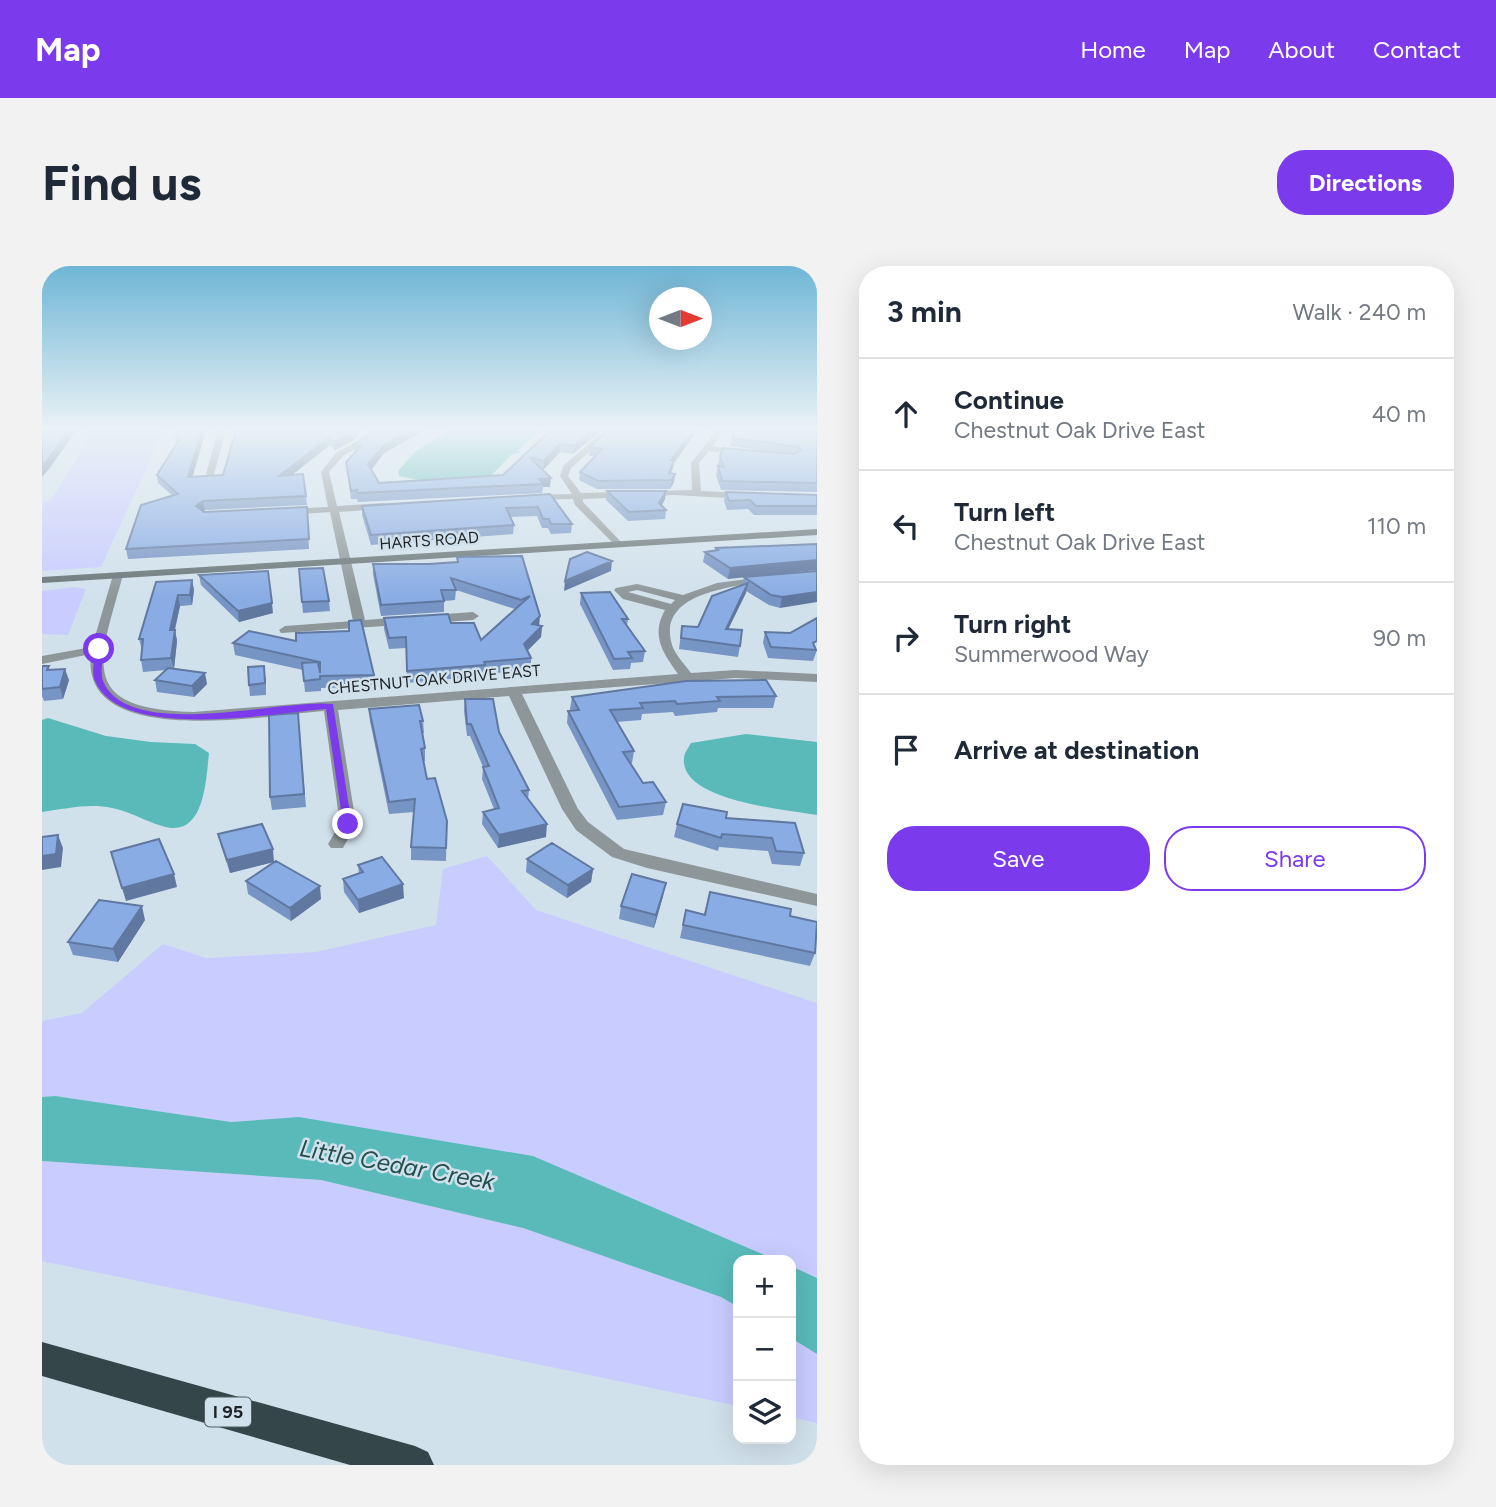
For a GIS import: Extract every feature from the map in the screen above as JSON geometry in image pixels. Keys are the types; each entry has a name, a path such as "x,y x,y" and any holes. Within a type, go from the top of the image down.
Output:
{"highway":[{"name":"I 95","path":"42,1359 415,1465"}],"street":[{"path":"327,486 360,624"},
{"path":"571,486 578,495 578,503 617,544"},
{"path":"696,486 697,493"},
{"path":"523,498 697,493 757,497"},
{"path":"280,512 400,505"},
{"name":"HARTS ROAD","path":"42,580 817,531"},
{"name":"CHESTNUT OAK DRIVE EAST","path":"118,575 99,649 98,679 106,692 120,703 139,712 183,717 736,674 817,678"},
{"path":"687,677 664,642 665,618 672,608 683,599 722,585 781,578"},
{"path":"672,608 627,597 620,590 637,587 683,599"},
{"path":"285,629 473,616"},
{"path":"42,660 99,649"},
{"path":"513,690 570,809 582,826 598,841 618,853 647,862 817,900"},
{"path":"330,706 348,824 337,844"}],"shaded area":[{"path":"60,486 138,486 101,567 42,571 42,503 51,500"},
{"path":"74,587 86,589 68,635 42,634 42,591"},
{"path":"487,856 536,910 817,1003 817,1278 796,1268 796,1255 764,1255 533,1156 299,1117 231,1122 55,1096 42,1097 42,1021 82,1013 163,944 206,958 316,952 436,925 443,869"},
{"path":"42,1161 321,1180 523,1228 721,1297 733,1304 733,1405 42,1261"},
{"path":"796,1341 817,1354 817,1423 796,1418"}],"water":[{"path":"48,718 106,736 195,744 209,753 204,791 195,816 187,824 176,828 162,826 112,808 77,807 42,812 42,720"},
{"path":"746,734 817,742 817,815 761,806 716,794 687,773 684,756 691,743"},
{"name":"Little Cedar Creek","path":"55,1096 231,1122 299,1117 533,1156 764,1255 733,1255 733,1304 721,1297 523,1228 321,1180 42,1161 42,1097"},
{"path":"796,1268 817,1278 817,1354 796,1341"}],"building":[{"path":"169,486 305,486 306,496 203,501 196,506 204,512 307,507 309,539 126,549 141,505 178,494"},
{"path":"350,486 503,486 358,493 357,490 351,491"},
{"path":"607,491 666,491 659,503 666,510 629,512"},
{"path":"726,492 817,495 817,506 756,506 750,500 729,501"},
{"path":"550,494 572,524 551,524 549,519 543,519 538,507 506,508 514,525 371,535 362,506"},
{"path":"817,544 817,560 730,568 705,552 718,550 716,548"},
{"path":"587,552 612,561 565,581 570,559"},
{"path":"522,556 540,616 532,624 542,626 524,644 531,658 484,662 485,665 407,671 406,637 389,638 384,618 448,614 451,623 474,623 481,640 530,596 521,600 451,578 456,590 441,590 444,601 381,605 373,564 429,564 458,562 457,557"},
{"path":"323,568 329,601 302,602 299,569"},
{"path":"268,571 272,603 238,611 199,575"},
{"path":"817,571 817,592 782,597 771,595 744,577"},
{"path":"192,580 190,595 178,595 170,630 175,630 171,658 141,660 143,639 139,639 156,582"},
{"path":"748,583 726,629 742,630 740,646 681,638 682,626 698,627 712,596"},
{"path":"610,592 628,619 622,619 645,651 628,652 632,658 614,659 581,593"},
{"path":"817,618 817,641 813,643 816,650 771,647 765,632 790,633"},
{"path":"361,620 374,675 320,676 320,679 304,681 302,663 318,662 320,673 320,662 233,643 249,631 296,641 296,633 349,631 349,621"},
{"path":"42,666 49,666 47,670 65,669 60,687 42,689"},
{"path":"264,666 265,683 249,685 248,667"},
{"path":"168,668 205,673 192,686 155,680"},
{"path":"766,680 776,696 717,697 720,701 677,704 675,701 640,703 643,708 610,710 634,751 623,752 643,783 653,782 666,802 619,807 568,711 579,710 572,697 686,681"},
{"path":"465,699 493,699 499,732 529,790 522,791 547,824 499,835 483,812 499,808 483,767 489,766 471,724 467,724"},
{"path":"419,705 425,748 421,749 427,779 435,778 447,821 446,848 411,847 415,799 389,802 369,709"},
{"path":"298,713 304,794 270,797 269,715"},
{"path":"683,804 727,812 726,818 795,823 804,853 776,851 772,838 722,834 721,838 677,824"},
{"path":"262,824 273,849 227,860 218,834"},
{"path":"58,835 56,854 42,856 42,837"},
{"path":"159,839 174,874 122,888 111,852"},
{"path":"552,843 593,869 568,885 527,859"},
{"path":"382,857 403,884 358,900 343,879 363,872 358,865"},
{"path":"276,861 320,886 290,908 246,881"},
{"path":"632,874 666,883 656,915 621,906"},
{"path":"710,892 791,909 790,916 817,922 815,953 683,925 686,910 705,915"},
{"path":"99,900 142,906 113,949 68,942"}],"route":[{"path":"99,649 96,667 98,679 106,692 120,703 139,712 183,717 330,706 348,824"}]}
